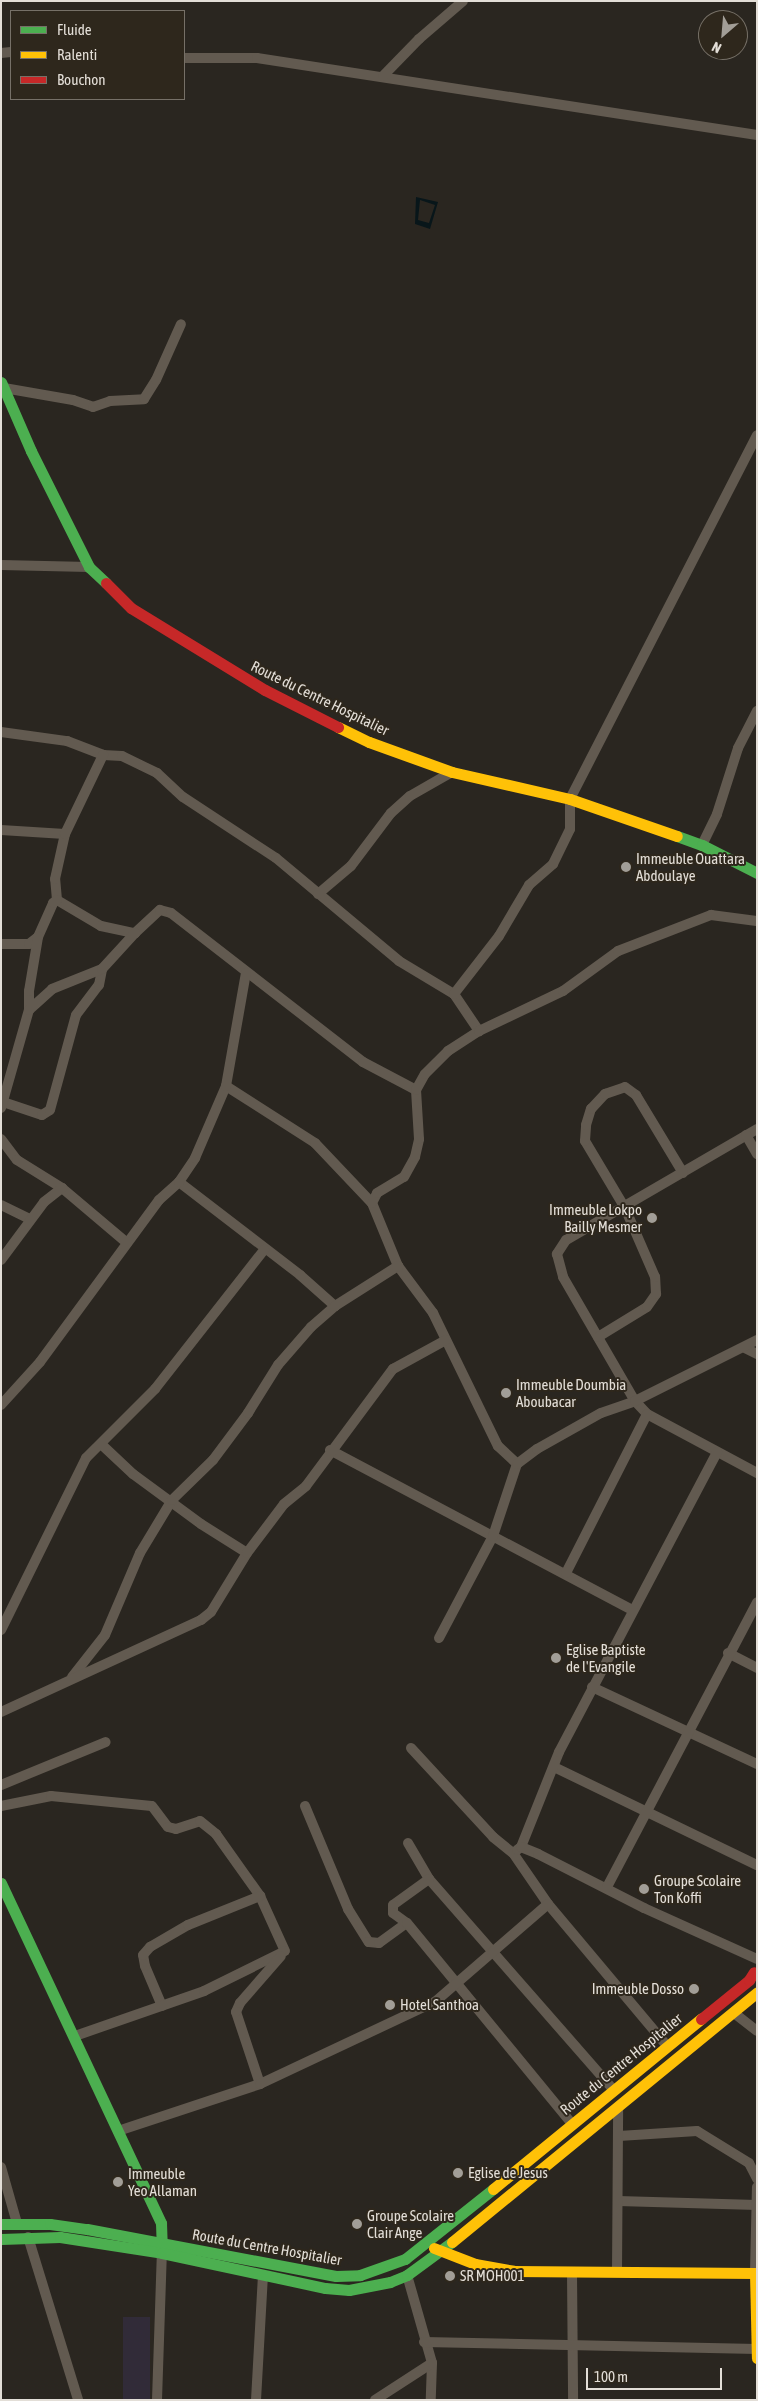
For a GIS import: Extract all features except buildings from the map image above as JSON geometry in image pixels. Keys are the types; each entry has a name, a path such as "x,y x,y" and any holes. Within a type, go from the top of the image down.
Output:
{"street":[{"path":"384,76 419,38 463,1"},
{"path":"185,58 257,58 384,76 555,106 757,135"},
{"path":"3,385 73,400 94,407 110,401 144,399 156,380 181,324"},
{"name":"Route du Centre Hospitalier","path":"3,385 31,451 89,567 131,608 265,690 369,742 452,772 570,800 702,845 757,873"},
{"path":"454,994 498,936 529,885 553,864 570,829 570,800 757,435"},
{"path":"1,565 89,567"},
{"path":"702,845 717,814 738,748 757,711"},
{"path":"1,732 67,741 103,755 122,756 157,773 184,797 276,858 399,961 454,994 479,1031"},
{"path":"58,900 55,879 65,834 103,755"},
{"path":"318,894 352,866 391,813 410,796 452,772"},
{"path":"1,830 65,834"},
{"path":"58,900 100,926 135,934"},
{"path":"58,900 53,903 38,936 29,991 30,1010 2,1105 42,1115 50,1110 76,1015 99,985 102,970"},
{"path":"30,1010 52,989 102,970 160,910 184,920 246,973 363,1062 416,1090"},
{"path":"372,1203 377,1192 404,1177 415,1157 420,1139 416,1090 425,1074 448,1051 479,1031 563,991 618,950 711,915 757,921"},
{"path":"1,944 20,946 29,944 38,936"},
{"path":"1,1405 40,1362 159,1200 180,1182 195,1158 226,1086 246,973"},
{"path":"226,1086 315,1144 372,1203 398,1266 433,1313 498,1446 517,1464"},
{"path":"598,1337 647,1307 656,1294 655,1276 625,1208 585,1141 586,1125 591,1109 605,1094 625,1087 636,1095 683,1173"},
{"path":"757,1128 625,1208 566,1240 557,1254 563,1277 635,1402 647,1414 757,1474"},
{"path":"746,1135 757,1154"},
{"path":"1,1139 17,1160 62,1188 127,1243"},
{"path":"180,1182 264,1250 300,1275 335,1306"},
{"path":"1,1260 44,1202 62,1188"},
{"path":"1,1206 30,1219"},
{"path":"1,1630 86,1458 154,1389 264,1250"},
{"path":"70,1679 105,1635 140,1553 172,1500 213,1460 278,1365 311,1327 335,1306 398,1266"},
{"path":"1,1712 201,1620 211,1612 247,1553 284,1504 306,1486 330,1450 393,1369 446,1340"},
{"path":"439,1638 494,1536 517,1464 537,1449 601,1413 635,1402 745,1348 757,1340"},
{"path":"745,1348 757,1354"},
{"path":"566,1573 647,1414"},
{"path":"100,1444 133,1474 172,1500 201,1524 247,1553"},
{"path":"330,1450 566,1573 632,1610"},
{"path":"517,1850 592,1687 717,1452"},
{"path":"607,1887 649,1812 728,1653 757,1602"},
{"path":"728,1653 757,1668"},
{"path":"592,1687 688,1734 757,1764"},
{"path":"1,1785 106,1742"},
{"path":"411,1748 493,1836 517,1850 607,1887 756,1967"},
{"path":"554,1767 757,1865"},
{"path":"1,1806 51,1796 152,1806 168,1827 176,1829 200,1821 216,1834 260,1896 284,1951"},
{"path":"305,1806 348,1909 369,1942 379,1943 407,1923"},
{"path":"408,1843 429,1879 613,2089"},
{"path":"517,1850 548,1904 668,2046"},
{"path":"429,1879 392,1905 393,1913 407,1923 571,2123"},
{"path":"1,1883 75,2036 161,2223 158,2400"},
{"path":"162,2006 145,1966 143,1955 150,1947 188,1925 260,1896"},
{"path":"118,2132 260,2084 436,2001 458,1984 492,1951 548,1904"},
{"path":"75,2036 204,1991 284,1951"},
{"path":"260,2084 236,2012 284,1951"},
{"name":"Route du Centre Hospitalier","path":"1,2239 60,2237 162,2248 336,2276 360,2275 384,2269 424,2244 668,2046 749,1980 756,1967"},
{"name":"Route du Centre Hospitalier","path":"1,2224 17,2223 78,2228 162,2248 263,2276 349,2290 407,2276 618,2108 757,1992"},
{"path":"734,2013 757,2031"},
{"path":"617,2271 618,2108"},
{"path":"619,2136 697,2130 749,2163 757,2179"},
{"path":"1,2166 17,2223"},
{"path":"757,2187 755,2273 757,2358"},
{"path":"618,2201 756,2205"},
{"path":"28,2237 78,2400"},
{"path":"424,2244 476,2264 513,2271 572,2273 617,2271 755,2273"},
{"path":"572,2273 573,2400"},
{"path":"256,2400 263,2276"},
{"path":"407,2276 424,2342 432,2364 431,2400"},
{"path":"424,2342 757,2349"},
{"path":"375,2400 432,2364"},
{"path":"392,2389 392,2400"}],"shaded area":[{"path":"416,197 438,202 430,229 415,224","holes":["420,200 435,205 429,223 418,220"]},
{"path":"123,2317 150,2317 150,2400 123,2400"}],"traffic: fast":[{"path":"1,382 31,451 89,567 106,583"},
{"path":"677,836 702,845 757,873"},
{"path":"1,1883 161,2223 162,2251"},
{"path":"1,2224 50,2224 87,2229 336,2276 360,2275 405,2259 493,2189"},
{"path":"1,2239 60,2237 162,2253 325,2288 349,2290 390,2282 407,2275 452,2242"}],"traffic: slow":[{"path":"338,727 369,742 452,772 570,799 677,836"},
{"path":"452,2242 757,1992"},
{"path":"493,2189 701,2019"},
{"path":"434,2248 475,2264 513,2271 755,2273 757,2358"}],"traffic: jam":[{"path":"106,583 131,608 265,690 338,727"},
{"path":"701,2019 749,1980 754,1972"}],"place":[{"name":"Immeuble Ouattara Abdoulaye","path":"626,867"},
{"name":"Immeuble Lokpo Bailly Mesmer","path":"652,1218"},
{"name":"Immeuble Doumbia Aboubacar","path":"506,1393"},
{"name":"Eglise Baptiste de l'Evangile","path":"556,1658"},
{"name":"Groupe Scolaire Ton Koffi","path":"644,1889"},
{"name":"Immeuble Dosso","path":"694,1989"},
{"name":"Hotel Santhoa","path":"390,2005"},
{"name":"Eglise de Jesus","path":"458,2173"},
{"name":"Immeuble Yeo Allaman","path":"118,2182"},
{"name":"Groupe Scolaire Clair Ange","path":"357,2224"},
{"name":"SR MOH001","path":"450,2276"}]}
